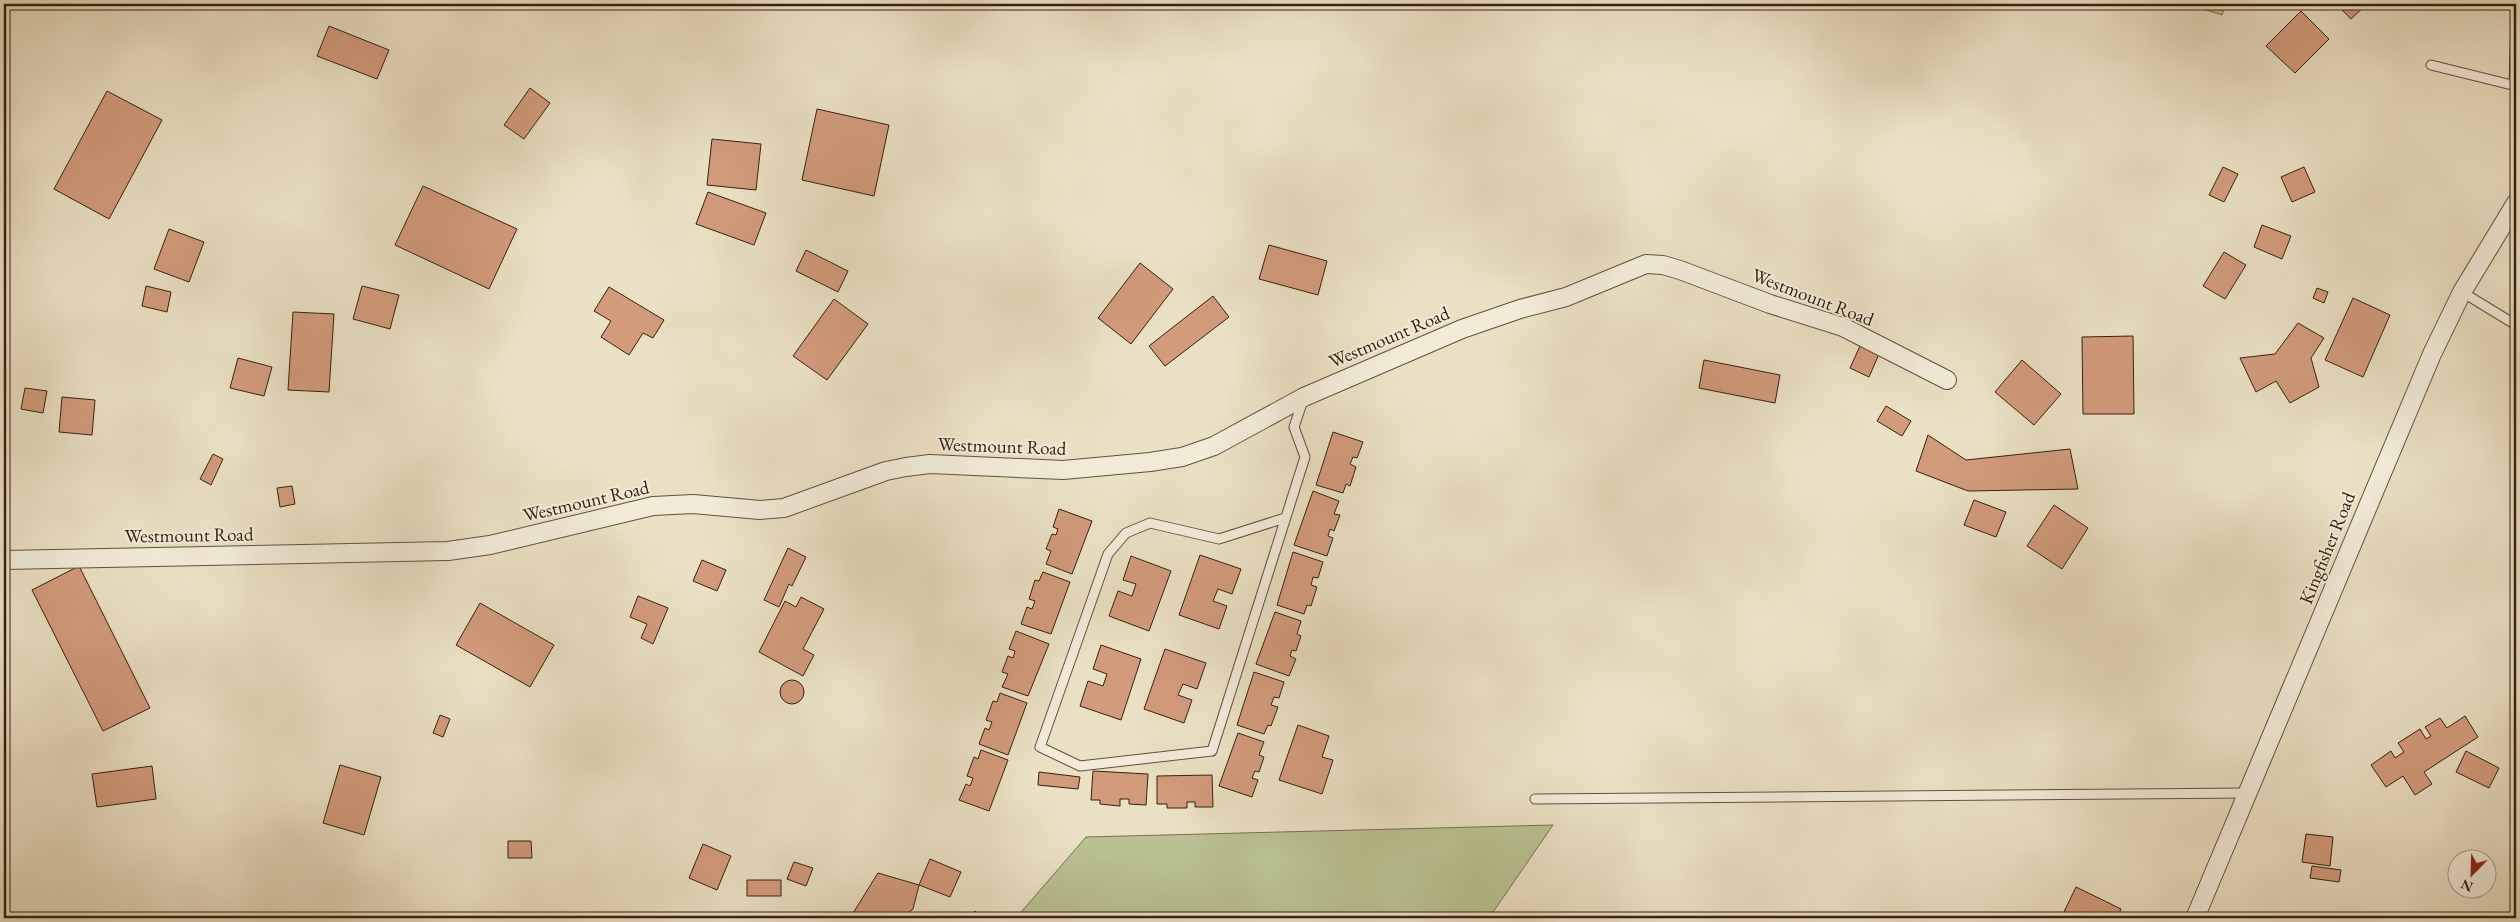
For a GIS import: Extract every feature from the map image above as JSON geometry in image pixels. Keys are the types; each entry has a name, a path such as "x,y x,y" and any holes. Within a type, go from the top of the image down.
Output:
{"street":[{"name":"Kingfisher Road","path":"2195,918 2404,419 2462,292 2516,203"},
{"name":"Westmount Road","path":"4,560 457,550 490,545 653,506 693,504 760,510 784,508 886,471 906,467 930,464 1063,470 1174,458 1214,446 1304,397 1462,329 1520,309 1566,297 1646,264 1663,265 1680,270 1770,304 1843,327 1947,380"}],"lane":[{"path":"2432,65 2515,85 2516,19"},
{"path":"2462,292 2516,325"},
{"path":"1285,518 1220,539 1150,524 1126,533 1108,554 1040,747 1080,766 1212,750 1305,457 1294,427 1304,397"},
{"path":"1535,799 2248,793"}],"green space":[{"path":"2187,4 2226,4 2222,15"},
{"path":"1553,825 1489,918 1016,918 1086,837"}],"building":[{"path":"2336,4 2367,4 2351,19"},
{"path":"2301,11 2329,39 2295,73 2266,46"},
{"path":"329,26 389,50 377,79 317,56"},
{"path":"530,88 550,103 524,139 504,125"},
{"path":"107,91 162,120 109,219 54,189"},
{"path":"817,109 889,125 874,196 802,180"},
{"path":"712,139 761,144 756,190 707,185"},
{"path":"2223,167 2238,174 2224,202 2209,195"},
{"path":"2304,167 2315,192 2292,202 2281,177"},
{"path":"423,186 517,229 489,289 395,245"},
{"path":"708,192 766,213 754,245 696,224"},
{"path":"2262,225 2291,236 2282,259 2254,247"},
{"path":"169,229 204,242 189,282 154,269"},
{"path":"1269,245 1327,261 1318,295 1259,279"},
{"path":"806,250 848,271 838,292 796,271"},
{"path":"2224,252 2246,265 2225,299 2203,286"},
{"path":"1140,263 1173,289 1131,344 1098,318"},
{"path":"146,286 171,292 167,312 142,306"},
{"path":"362,286 399,295 390,329 353,319"},
{"path":"609,287 664,320 653,338 643,333 629,355 601,337 611,321 594,311"},
{"path":"2317,288 2328,292 2324,303 2313,298"},
{"path":"1213,296 1229,317 1165,366 1149,346"},
{"path":"2353,298 2390,315 2363,377 2325,360"},
{"path":"834,299 868,324 827,380 793,356"},
{"path":"293,312 334,314 329,392 288,390"},
{"path":"2298,323 2324,338 2311,358 2319,387 2290,403 2276,381 2256,392 2240,358 2275,354"},
{"path":"2133,336 2134,414 2083,414 2082,337"},
{"path":"1860,346 1879,354 1869,377 1850,368"},
{"path":"238,358 272,367 264,396 230,388"},
{"path":"1704,360 1780,375 1775,403 1699,388"},
{"path":"2022,360 2061,394 2034,425 1995,392"},
{"path":"25,388 47,391 43,413 21,409"},
{"path":"62,397 95,400 92,435 59,432"},
{"path":"1886,406 1911,421 1902,436 1877,421"},
{"path":"1333,432 1363,442 1357,458 1353,457 1350,464 1356,467 1350,486 1346,484 1343,493 1316,485"},
{"path":"1928,435 1966,460 2070,449 2078,489 1968,491 1916,471"},
{"path":"213,454 223,459 211,485 200,479"},
{"path":"292,486 295,504 280,507 277,488"},
{"path":"1313,491 1339,501 1334,514 1340,515 1334,531 1330,529 1328,536 1333,538 1327,556 1294,545"},
{"path":"1974,500 2006,512 1996,537 1964,525"},
{"path":"2054,505 2088,528 2062,569 2027,546"},
{"path":"1059,509 1092,521 1072,574 1046,564 1051,551 1046,549 1052,534 1056,535 1058,529 1053,527"},
{"path":"788,548 806,557 792,586 789,584 779,607 764,600"},
{"path":"1293,552 1323,562 1318,578 1313,577 1311,585 1317,587 1311,606 1307,605 1304,614 1277,605"},
{"path":"1200,555 1241,569 1232,594 1218,589 1213,601 1227,606 1219,629 1179,615"},
{"path":"1131,556 1171,571 1149,631 1109,616 1118,591 1132,596 1136,584 1123,580"},
{"path":"702,560 726,570 717,591 693,581"},
{"path":"79,566 150,708 103,731 32,590"},
{"path":"1043,572 1070,582 1051,634 1021,624 1027,607 1032,609 1035,601 1029,599 1035,580 1039,581"},
{"path":"638,596 668,608 653,644 641,638 647,624 630,617"},
{"path":"801,597 824,609 803,649 814,655 803,676 759,652 785,601 796,607"},
{"path":"480,603 554,645 530,687 456,645"},
{"path":"1275,612 1301,621 1297,634 1301,636 1296,651 1292,650 1290,656 1296,659 1289,676 1256,664"},
{"path":"1016,631 1049,644 1028,696 1002,687 1008,674 1002,672 1008,656 1013,658 1015,651 1009,649"},
{"path":"1101,645 1141,659 1121,720 1080,706 1088,681 1103,686 1107,674 1093,669"},
{"path":"1165,649 1206,663 1197,689 1183,684 1178,695 1192,700 1184,723 1144,709"},
{"path":"1254,672 1284,682 1279,698 1274,697 1271,705 1278,707 1271,726 1268,725 1264,734 1237,725"},
{"path":"792,680 800,684 804,692 800,700 792,704 784,700 780,692 784,684"},
{"path":"1000,693 1027,703 1008,755 979,744 985,728 989,730 992,722 986,720 993,701 997,702"},
{"path":"440,715 450,719 443,737 433,733"},
{"path":"2465,716 2478,737 2424,772 2432,784 2415,795 2403,776 2386,787 2371,765 2391,751 2395,758 2404,752 2398,743 2420,729 2426,739 2431,736 2425,727 2440,718 2447,728"},
{"path":"1298,725 1329,736 1322,757 1333,760 1322,794 1279,780"},
{"path":"1238,733 1264,742 1259,755 1264,757 1259,772 1255,771 1252,778 1258,780 1252,797 1219,786"},
{"path":"981,750 1008,760 989,811 959,800 966,784 970,786 973,778 967,776 974,757 978,759"},
{"path":"2466,751 2499,768 2489,788 2456,772"},
{"path":"340,765 381,777 364,835 323,823"},
{"path":"152,766 156,799 97,807 92,774"},
{"path":"1093,771 1148,774 1146,805 1129,804 1129,799 1120,799 1120,806 1100,804 1100,800 1091,800"},
{"path":"1039,772 1080,777 1078,789 1038,785"},
{"path":"1212,775 1213,807 1195,807 1195,802 1187,802 1187,808 1167,808 1167,804 1157,804 1157,776"},
{"path":"2306,834 2333,837 2330,866 2302,862"},
{"path":"508,841 531,841 532,858 508,858"},
{"path":"703,844 731,856 717,890 689,878"},
{"path":"930,859 961,872 950,897 919,885"},
{"path":"794,862 813,868 806,886 787,879"},
{"path":"2312,866 2341,870 2339,882 2310,878"},
{"path":"878,873 919,885 913,909 901,918 850,918"},
{"path":"747,880 781,880 781,896 747,896"},
{"path":"2076,887 2121,909 2117,918 2061,918"},
{"path":"975,911 982,918 968,918"}]}
